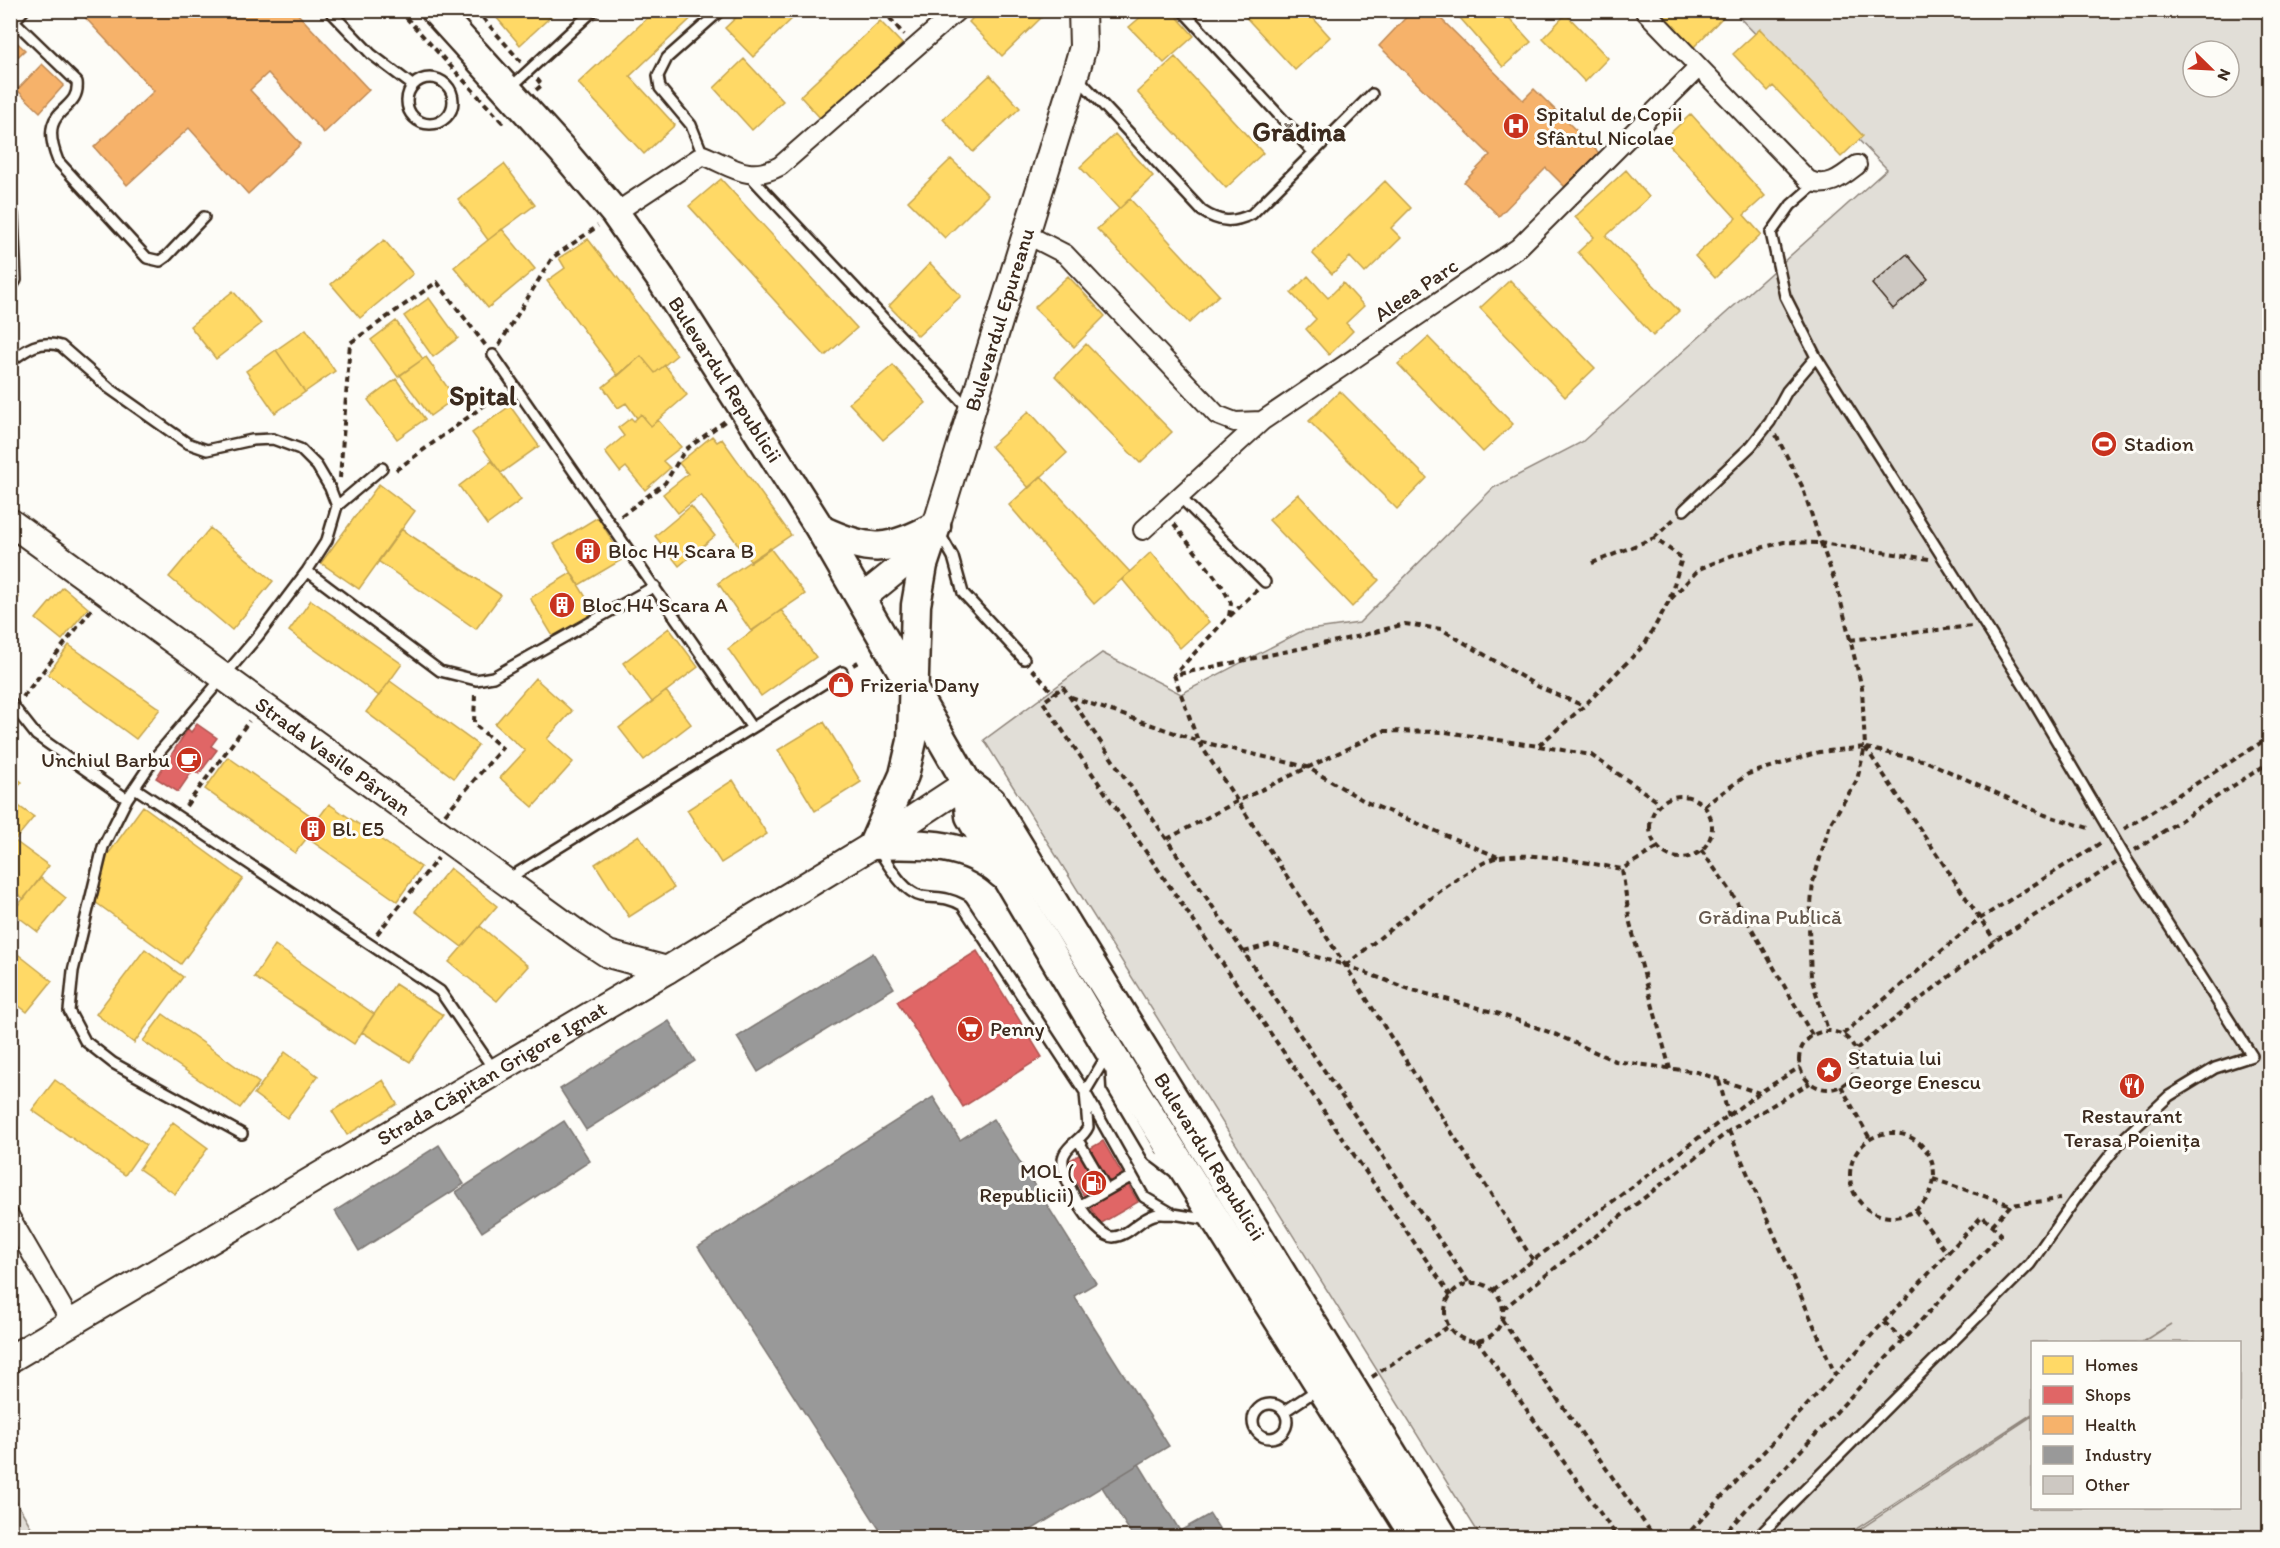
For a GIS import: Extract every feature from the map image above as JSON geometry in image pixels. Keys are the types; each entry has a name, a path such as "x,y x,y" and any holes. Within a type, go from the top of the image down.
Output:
{"main road":[{"name":"Bulevardul Republicii","path":"435,10 515,97 615,213 745,406 821,530 967,783 991,801 1087,953 1444,1538"},
{"name":"Bulevardul Epureanu","path":"861,599 903,565 936,526 1083,47 1082,10"},
{"name":"Strada Vasile Pârvan","path":"10,522 261,706 608,954 667,970"},
{"path":"821,530 854,545 883,546 911,540 936,526"},
{"path":"936,526 923,565 916,605 912,741 904,776 873,845 927,844 956,850 985,859 1010,881"},
{"name":"Bulevardul Republicii","path":"967,783 970,816 1109,1050 1416,1538"},
{"name":"Strada Căpitan Grigore Ignat","path":"10,1359 494,1070 667,970 873,845 967,783"}],"street":[{"path":"615,213 703,155 750,176 766,174 780,166 916,50 957,10"},
{"path":"1644,10 1698,68 1815,184 1840,179 1857,165"},
{"name":"Aleea Parc","path":"1143,530 1262,421 1518,248 1698,68"},
{"path":"1026,234 1065,254 1217,415 1235,422 1262,421"},
{"path":"10,1217 71,1322"}],"lane":[{"path":"24,10 12,19 77,82 78,90 74,97 55,116 52,124 52,148 58,161 147,258 160,261 167,256 204,217"},
{"path":"329,10 371,54 412,85"},
{"path":"515,97 529,70 594,10"},
{"path":"703,155 691,124 660,88 658,76 667,58 721,10"},
{"path":"1182,10 1312,151"},
{"path":"1075,75 1202,211 1222,221 1238,220 1252,214 1312,151 1372,94"},
{"path":"433,77 447,84 453,99 449,114 437,123 430,124 415,119 407,107 408,92 412,85 418,80 433,77"},
{"path":"750,176 971,411"},
{"path":"1757,1538 2030,1264 2077,1197 2122,1140 2169,1096 2214,1068 2252,1056 2125,857 1985,625 1816,357 1785,296 1771,233 1791,205 1815,184"},
{"path":"10,290 16,280 13,215"},
{"path":"10,362 32,348 52,343 61,346 109,388 187,443 207,450 252,440 273,439 300,448 326,480 338,507"},
{"path":"493,355 656,586 752,728"},
{"path":"1684,510 1751,446 1770,422 1787,391 1816,357"},
{"path":"242,1134 113,1063 85,1041 69,1011 73,971 97,866 103,847 127,799 156,756 223,678 307,571 327,540 338,507 382,468"},
{"path":"1179,496 1265,582"},
{"path":"936,526 952,557 963,593 1024,659"},
{"path":"307,571 440,671 476,680 493,677 656,586"},
{"path":"506,880 842,672"},
{"path":"13,705 36,735 127,799"},
{"path":"135,788 440,991 494,1070"},
{"path":"873,845 908,889 921,896 947,897 962,905 1085,1092 1144,1197 1173,1215"},
{"path":"1109,1050 1085,1092 1088,1128 1063,1155 1062,1165 1068,1184 1096,1230 1111,1237 1120,1235 1154,1215 1173,1215 1216,1221"},
{"path":"1078,1140 1107,1190"},
{"path":"1081,1205 1132,1176"},
{"path":"1285,1411 1322,1387"}],"path":[{"path":"476,10 542,85 515,97"},
{"path":"883,10 916,50"},
{"path":"338,507 350,343 438,282 493,355 552,258 615,213"},
{"path":"382,468 393,472 513,384"},
{"path":"611,524 665,483 685,450 745,406"},
{"path":"1770,422 1802,486 1838,590 1862,688 1865,747 1857,780 1830,824 1813,882 1809,928 1811,977 1828,1030"},
{"path":"1164,510 1207,570 1222,586 1231,603 1229,616"},
{"path":"1590,564 1653,538 1684,510"},
{"path":"1538,746 1584,706 1645,644 1669,601 1682,558 1653,538"},
{"path":"1669,601 1700,569 1733,555 1784,542 1821,543 1944,561"},
{"path":"1174,675 1229,616 1265,582"},
{"path":"13,705 105,592"},
{"path":"1174,675 1360,636 1405,624 1441,629 1539,687 1584,706"},
{"path":"1850,640 1985,625"},
{"path":"1024,659 1054,694"},
{"path":"1174,675 1198,741 1346,965 1533,1260"},
{"path":"370,943 502,748 474,724 476,680"},
{"path":"1451,1296 1043,702 1063,687 1469,1283"},
{"path":"1070,697 1198,741 1307,767 1366,802 1497,857 1561,858 1622,868 1657,848"},
{"path":"178,817 261,706"},
{"path":"1167,839 1238,801 1384,731 1446,732 1591,755 1660,803"},
{"path":"1843,1034 1981,918 2270,737"},
{"path":"1865,747 1995,941"},
{"path":"1704,806 1748,774 1819,752 1865,747 1926,761 2045,814 2113,835"},
{"path":"1856,1049 1995,941 2270,762"},
{"path":"1678,795 1688,796 1704,806 1710,814 1712,834 1701,850 1684,858 1665,854 1657,848 1650,830 1650,820 1660,803 1678,795"},
{"path":"1701,850 1730,890 1812,1035"},
{"path":"1346,965 1471,869 1497,857"},
{"path":"1622,868 1630,923 1670,1069"},
{"path":"1244,952 1271,944 1346,965 1409,989 1500,1014 1557,1035 1615,1061 1697,1072 1759,1093"},
{"path":"1828,1030 1843,1034 1856,1049 1857,1066 1848,1081 1841,1086 1825,1089 1810,1083 1800,1067 1801,1049 1812,1035 1828,1030"},
{"path":"1493,1290 1759,1093 1800,1067"},
{"path":"1719,1080 1729,1117"},
{"path":"1503,1309 1729,1131 1810,1083"},
{"path":"1841,1086 1870,1139"},
{"path":"1729,1131 1835,1374"},
{"path":"1895,1133 1919,1143 1932,1166 1933,1179 1924,1202 1915,1210 1890,1217 1871,1211 1856,1198 1851,1186 1853,1159 1870,1139 1895,1133"},
{"path":"1933,1179 2012,1204 2077,1197"},
{"path":"1992,1225 2012,1204"},
{"path":"1915,1210 1947,1253"},
{"path":"1684,1538 1982,1216 2001,1234 1720,1538"},
{"path":"1469,1283 1486,1285 1493,1290 1503,1309 1502,1320 1493,1334 1477,1341 1461,1338 1449,1326 1446,1311 1451,1296 1469,1283"},
{"path":"1502,1320 1655,1538"},
{"path":"1884,1322 1903,1340"},
{"path":"1353,1391 1449,1326"},
{"path":"1477,1341 1618,1538"}],"green space":[{"name":"Grădina Publică","path":"1733,11 2269,11 2269,1537 1848,1537 2031,1417 2031,1509 2241,1509 2241,1341 2146,1341 2171,1324 2144,1341 2031,1341 2031,1415 1844,1537 1481,1537 984,740 1102,653 1181,694 1302,631 1359,623 1493,488 1582,442 1887,169"},
{"path":"11,1493 37,1537 11,1537"}],"building: Homes":[{"path":"490,10 558,10 520,45"},
{"path":"656,10 700,10 630,76 675,125 644,154 578,83"},
{"path":"744,10 801,10 753,57 725,28"},
{"path":"917,10 933,10 925,18"},
{"path":"980,10 1034,10 1041,18 1002,56 969,22"},
{"path":"1149,10 1171,10 1194,36 1164,63 1129,27"},
{"path":"1239,10 1306,10 1330,37 1295,70"},
{"path":"1453,10 1502,10 1531,42 1503,67"},
{"path":"1657,10 1717,10 1723,17 1693,48"},
{"path":"1566,14 1608,58 1585,82 1543,38"},
{"path":"880,21 902,44 822,120 800,96"},
{"path":"1760,29 1863,136 1841,157 1773,86 1768,91 1733,54"},
{"path":"1175,57 1263,153 1226,188 1137,92"},
{"path":"744,59 783,101 752,130 714,88"},
{"path":"990,75 1020,108 973,152 943,119"},
{"path":"1691,114 1765,196 1744,215 1761,234 1715,278 1695,256 1736,218 1664,139"},
{"path":"1115,134 1153,176 1119,209 1080,167"},
{"path":"951,159 988,195 945,238 908,201"},
{"path":"504,164 535,205 488,240 458,199"},
{"path":"1626,170 1649,197 1606,236 1679,311 1653,336 1578,252 1594,237 1575,217"},
{"path":"721,179 857,328 825,356 689,206"},
{"path":"1385,181 1411,208 1391,228 1401,238 1365,273 1350,257 1332,274 1312,253"},
{"path":"1130,199 1219,295 1189,323 1097,229"},
{"path":"502,229 535,269 488,308 454,267"},
{"path":"588,239 677,355 655,373 641,356 618,376 547,281 565,268 559,258"},
{"path":"384,240 413,274 360,318 331,284"},
{"path":"930,263 961,296 918,336 889,306"},
{"path":"1068,276 1105,316 1074,347 1034,308"},
{"path":"1308,276 1328,298 1343,283 1364,306 1346,323 1353,331 1329,355 1306,329 1316,319 1291,293"},
{"path":"1510,280 1595,368 1565,397 1480,308"},
{"path":"233,291 261,324 216,359 190,326"},
{"path":"429,298 458,338 433,357 404,316"},
{"path":"396,321 423,359 398,377 371,340"},
{"path":"306,329 335,371 305,392 276,350"},
{"path":"1428,337 1513,424 1483,452 1398,364"},
{"path":"1086,344 1172,432 1140,463 1055,376"},
{"path":"276,350 305,392 275,413 246,371"},
{"path":"641,356 655,373 665,365 687,395 651,426 641,414 637,418 626,403 618,408 603,387"},
{"path":"426,357 455,398 430,416 400,375"},
{"path":"893,365 926,403 883,440 849,403"},
{"path":"396,379 425,419 397,439 368,400"},
{"path":"1340,391 1427,478 1397,509 1309,421"},
{"path":"510,406 539,446 501,473 472,433"},
{"path":"1029,411 1067,453 1029,488 991,446"},
{"path":"641,414 651,426 658,420 681,447 663,461 670,468 645,490 626,467 620,472 605,452 624,436 618,428 631,418 634,421"},
{"path":"712,436 717,442 722,439 791,535 751,562 701,495 678,513 663,494 688,474 679,463"},
{"path":"492,461 521,500 487,525 459,486"},
{"path":"1041,476 1130,572 1094,604 1009,505"},
{"path":"379,484 415,511 359,589 321,563"},
{"path":"1298,494 1379,580 1352,607 1269,520"},
{"path":"691,506 715,536 679,566 655,536"},
{"name":"Bloc H4 Scara B","path":"598,517 623,559 579,585 554,544"},
{"path":"210,528 273,581 232,630 169,577"},
{"path":"401,529 501,595 476,629 378,561"},
{"path":"770,548 805,594 751,631 718,583"},
{"path":"1151,552 1209,622 1180,648 1122,579"},
{"name":"Bloc H4 Scara A","path":"571,573 595,612 554,638 530,598"},
{"path":"63,587 88,608 62,640 36,619"},
{"path":"10,592 19,597 10,612"},
{"path":"311,600 402,664 379,696 289,631"},
{"path":"781,610 816,657 761,696 728,649"},
{"path":"669,628 698,667 652,702 623,663"},
{"path":"69,645 160,709 136,739 48,674"},
{"path":"535,678 572,711 547,739 573,762 533,807 500,778 525,751 495,724"},
{"path":"390,681 478,745 454,778 366,712"},
{"path":"666,691 691,724 644,760 619,728"},
{"path":"824,722 861,782 815,811 778,750"},
{"name":"Bl. E5","path":"228,757 317,820 329,804 421,867 397,901 307,838 295,853 205,789"},
{"path":"10,773 22,782 10,796"},
{"path":"733,780 767,834 721,863 687,810"},
{"path":"10,800 34,817 10,846"},
{"path":"143,806 243,879 181,964 95,902 106,857"},
{"path":"639,835 674,888 629,917 595,864"},
{"path":"15,841 49,866 24,899 10,888 10,846"},
{"path":"450,868 497,906 462,947 415,911"},
{"path":"41,878 66,898 38,932 12,912"},
{"path":"480,926 528,966 497,1001 449,962"},
{"path":"275,945 374,1014 354,1044 254,977"},
{"path":"10,948 52,981 27,1012 10,999"},
{"path":"145,949 183,977 134,1043 96,1014"},
{"path":"395,984 443,1015 410,1062 362,1032"},
{"path":"163,1014 259,1083 240,1108 143,1041"},
{"path":"285,1052 318,1076 287,1118 254,1094"},
{"path":"55,1080 146,1145 125,1175 32,1110"},
{"path":"383,1080 397,1104 347,1135 332,1111"},
{"path":"173,1122 208,1148 175,1194 139,1169"}],"building: Shops":[{"name":"Frizeria Dany","path":"843,678 849,688 839,693 834,682"},
{"name":"Unchiul Barbu","path":"197,724 217,738 211,746 217,750 199,774 193,770 178,792 156,778 188,729 191,732"},
{"name":"Penny","path":"977,951 1042,1057 963,1107 897,1001"},
{"path":"1103,1141 1138,1202 1100,1224 1065,1163"}],"building: Health":[{"path":"78,10 294,10 369,90 324,133 268,73 250,90 301,144 248,194 189,128 127,185 94,147 154,91"},
{"name":"Spitalul de Copii Sfântul Nicolae","path":"1413,10 1432,10 1523,100 1534,89 1599,153 1565,187 1546,168 1499,216 1464,182 1490,155 1379,46"},
{"path":"10,36 25,50 10,64"},
{"path":"42,64 64,85 40,112 17,90"}],"building: Industry":[{"path":"873,953 894,988 758,1072 737,1037"},
{"path":"669,1021 695,1061 586,1130 560,1089"},
{"path":"933,1097 960,1140 993,1119 1096,1283 1074,1296 1169,1446 1018,1538 885,1538 698,1247"},
{"path":"564,1121 590,1161 482,1232 456,1192"},
{"path":"439,1145 464,1184 359,1251 335,1211"},
{"path":"1139,1464 1180,1531 1210,1514 1225,1538 1134,1538 1102,1487"}],"building: Other":[{"path":"1907,254 1928,279 1893,309 1872,284"}],"place":[{"name":"Spitalul de Copii Sfântul Nicolae","path":"1516,126"},
{"name":"Stadion","path":"2104,444"},
{"name":"Bloc H4 Scara B","path":"588,551"},
{"name":"Bloc H4 Scara A","path":"562,605"},
{"name":"Frizeria Dany","path":"841,685"},
{"name":"Unchiul Barbu","path":"189,760"},
{"name":"Bl. E5","path":"313,829"},
{"name":"Penny","path":"970,1029"},
{"name":"Statuia lui George Enescu","path":"1829,1070"},
{"name":"Restaurant Terasa Poienița","path":"2132,1086"},
{"name":"MOL ( Republicii)","path":"1094,1183"}],"district":[{"name":"Grădina","path":"1299,132"},
{"name":"Spital","path":"483,396"}]}
